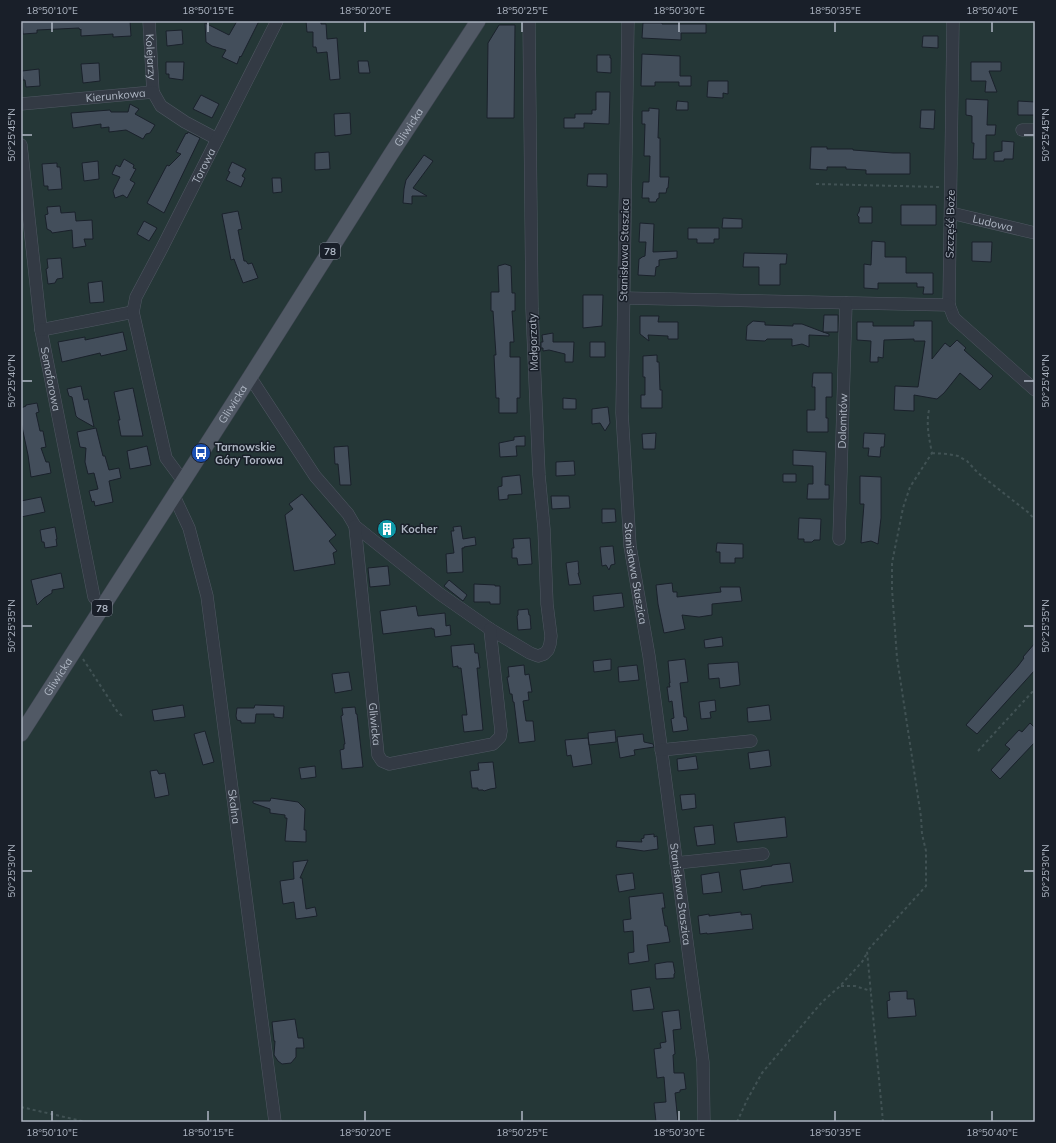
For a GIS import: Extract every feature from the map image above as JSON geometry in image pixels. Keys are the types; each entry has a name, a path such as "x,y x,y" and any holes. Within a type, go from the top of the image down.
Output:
{"main road":[{"name":"Gliwicka","path":"21,734 391,154 478,21"}],"street":[{"name":"Kolejarzy","path":"149,21 153,92"},
{"name":"Torowa","path":"183,481 166,458 133,312 136,297 166,241 277,21"},
{"name":"Małgorzaty","path":"529,21 532,309 539,475 544,528 547,604 551,636 548,650 544,654 538,656"},
{"name":"Stanisława Staszica","path":"628,21 622,413 630,546 648,656 703,1062 704,1122"},
{"name":"Szczęść Boże","path":"949,306 953,21"},
{"name":"Kierunkowa","path":"21,104 153,92 161,106 185,122 217,139"},
{"path":"1022,130 1035,130"},
{"name":"Semaforowa","path":"21,145 41,330 94,596 102,608"},
{"name":"Ludowa","path":"951,213 1035,233"},
{"path":"624,298 949,306 954,318 1035,390"},
{"name":"Dolomitów","path":"838,539 846,303"},
{"path":"41,330 133,312"},
{"name":"Gliwicka","path":"250,377 315,476 348,514 355,526 440,594 490,629 530,653 538,656"},
{"name":"Skalna","path":"174,496 189,528 207,596 275,1122"},
{"name":"Gliwicka","path":"355,526 378,755 382,761 389,764 493,744 500,737 501,731 490,629"},
{"path":"661,750 751,740"},
{"path":"676,863 763,854"}],"path":[{"path":"816,184 951,187"},
{"path":"737,1122 762,1073 822,1002 862,962 867,950 926,886 926,851 922,834 921,817 897,658 892,589 892,563 903,508 910,486 932,453 927,419 929,410"},
{"path":"932,453 958,456 967,461 978,473 1030,513 1035,520"},
{"path":"76,648 117,711 124,718"},
{"path":"978,751 1035,689"},
{"path":"867,953 872,991 883,1122"},
{"path":"839,986 855,986 872,991"},
{"path":"21,1107 86,1122"}],"shaded area":[{"path":"21,21 1035,21 1035,1122 21,1122"}],"building":[{"path":"22,21 130,21 131,36 113,37 113,34 81,36 81,29 80,30 79,28 37,30 37,33 23,34"},
{"path":"237,21 259,21 237,64 222,57 226,50 212,46 206,42 205,23 229,35"},
{"path":"306,21 321,21 321,24 326,24 327,39 337,38 340,79 330,80 327,52 317,53 316,47 313,47 313,32 307,32"},
{"path":"643,23 706,24 706,33 681,33 681,40 642,38"},
{"path":"499,25 515,25 514,118 487,118 488,43"},
{"path":"182,30 183,44 167,46 166,31"},
{"path":"923,36 938,36 938,48 922,47"},
{"path":"642,54 680,56 680,76 691,76 691,86 679,86 679,82 655,82 655,86 641,86"},
{"path":"597,55 610,55 611,73 597,72"},
{"path":"358,61 368,61 370,73 359,73"},
{"path":"166,62 184,62 183,80 169,78 169,74 166,74"},
{"path":"971,62 1001,62 1001,71 989,71 997,92 985,92 986,81 971,81"},
{"path":"99,63 100,81 83,83 81,64"},
{"path":"39,69 40,86 26,87 25,80 23,80 22,71"},
{"path":"708,81 728,81 728,94 723,93 723,98 707,97"},
{"path":"596,92 610,92 609,124 584,123 584,128 564,128 564,118 575,118 575,114 592,114 592,110 596,110"},
{"path":"201,95 219,104 212,118 193,109"},
{"path":"966,99 988,100 987,125 996,125 995,135 986,135 986,159 973,159 974,143 972,143 972,116 966,115"},
{"path":"677,101 688,102 688,110 676,110"},
{"path":"1018,101 1035,102 1035,115 1018,115"},
{"path":"130,104 139,109 135,114 155,125 150,133 146,134 143,139 126,130 109,132 109,127 101,128 101,124 73,128 71,113 110,110 111,112 128,112"},
{"path":"649,108 659,109 658,138 660,138 660,177 669,177 666,193 659,193 659,198 656,202 649,202 649,198 642,198 643,182 649,182 650,156 644,156 645,124 642,124 642,111 649,111"},
{"path":"921,110 935,110 934,129 920,128"},
{"path":"350,113 351,134 335,136 334,114"},
{"path":"188,132 200,138 164,213 147,203 167,165 169,166 181,154 176,152 186,133 187,134"},
{"path":"1002,141 1014,142 1013,159 994,161 994,152 1002,151"},
{"path":"811,147 910,153 910,174 866,174 866,170 846,169 846,167 827,167 827,170 810,169"},
{"path":"329,152 330,169 315,170 315,153"},
{"path":"424,155 433,161 413,188 427,196 412,196 412,204 403,203 406,180"},
{"path":"124,159 134,165 133,168 136,169 130,180 135,183 127,198 123,195 115,198 113,191 120,177 112,174 116,165 120,167"},
{"path":"98,161 99,179 84,181 82,163"},
{"path":"232,162 246,169 242,176 245,178 241,187 226,180 230,172 228,171"},
{"path":"57,163 57,167 60,167 62,189 48,190 48,186 44,186 42,164"},
{"path":"588,174 607,174 607,187 587,186"},
{"path":"272,178 281,178 282,192 273,193"},
{"path":"901,205 936,205 936,225 901,225"},
{"path":"60,206 61,213 75,212 76,221 92,220 93,239 84,239 86,246 73,248 72,230 52,233 47,229 45,215 48,214 47,207"},
{"path":"860,207 872,207 872,223 859,223 859,217 857,215"},
{"path":"238,211 242,229 238,230 244,261 248,264 252,263 258,278 243,283 234,259 231,260 222,214"},
{"path":"723,218 742,219 742,228 722,228"},
{"path":"144,221 157,228 149,241 137,234"},
{"path":"640,223 654,224 653,252 677,251 677,258 659,260 659,266 656,267 655,276 638,275 639,259 645,256 646,242 639,242"},
{"path":"688,228 719,228 719,239 714,239 714,243 697,243 697,239 688,239"},
{"path":"872,241 885,242 885,257 906,257 906,273 933,273 933,294 923,294 924,287 917,287 917,283 878,283 878,289 864,288 864,264 871,265"},
{"path":"972,242 992,242 991,262 972,261"},
{"path":"744,253 787,254 786,264 780,264 780,285 759,285 759,267 743,267"},
{"path":"61,258 63,278 57,279 55,283 48,284 46,269 48,268 47,259"},
{"path":"505,264 511,266 512,293 515,293 515,311 512,311 514,342 510,342 510,357 520,357 520,398 517,398 517,413 499,413 499,398 496,398 494,355 496,355 493,311 491,311 491,292 499,292 498,266"},
{"path":"102,281 104,302 90,303 88,283"},
{"path":"583,295 603,295 602,326 583,328"},
{"path":"824,315 838,315 838,332 823,332"},
{"path":"640,316 659,316 658,322 678,322 678,339 668,339 668,336 648,335 649,341 640,334"},
{"path":"753,321 765,322 765,325 793,326 793,324 802,324 829,334 829,336 809,335 809,347 802,344 792,346 792,339 767,339 765,341 746,340 747,326"},
{"path":"914,321 932,321 932,359 945,343 950,347 957,340 966,348 964,350 993,376 980,390 960,373 944,393 937,399 914,395 914,411 894,410 895,386 918,387 925,341 914,341 914,339 884,340 883,358 878,357 878,362 870,362 871,341 857,340 857,322 873,322 873,326 914,326"},
{"path":"123,332 127,350 101,356 100,353 62,362 58,342 85,337 85,340"},
{"path":"553,333 553,342 574,342 573,362 565,362 565,354 549,350 543,351 543,348 541,348 541,342 543,342 542,335"},
{"path":"590,342 605,342 605,357 590,357"},
{"path":"657,355 657,362 659,362 660,390 662,390 662,408 641,408 641,395 645,395 643,356"},
{"path":"813,373 832,373 832,397 826,397 828,432 807,432 807,410 815,410 815,387 812,387"},
{"path":"81,386 84,400 88,399 94,427 76,416 72,397 69,396 67,389"},
{"path":"133,388 143,436 121,436 118,420 120,420 114,392"},
{"path":"563,398 576,399 576,409 563,409"},
{"path":"37,403 39,412 36,413 40,431 43,431 46,447 41,448 46,462 49,462 51,473 31,477 21,422 21,408 26,405"},
{"path":"608,407 610,423 605,431 600,423 592,424 592,409"},
{"path":"96,428 103,456 105,456 109,470 119,468 121,478 109,481 113,502 95,506 94,501 92,502 89,491 98,489 94,473 88,474 85,462 86,448 80,447 77,432"},
{"path":"656,433 655,449 643,449 642,434"},
{"path":"864,433 885,434 884,447 881,447 880,457 868,456 869,448 863,448"},
{"path":"525,436 525,446 516,446 517,456 500,457 499,443 514,440 514,437"},
{"path":"147,446 151,465 130,469 127,451"},
{"path":"348,446 351,485 340,485 338,464 335,464 334,447"},
{"path":"793,450 826,452 825,485 829,485 829,499 807,499 808,484 813,484 813,466 793,465"},
{"path":"574,461 575,475 556,476 556,462"},
{"path":"783,474 796,474 796,482 783,482"},
{"path":"520,475 522,494 508,495 508,499 499,500 498,487 502,486 502,477"},
{"path":"860,476 881,477 881,518 878,544 871,541 861,543 864,504 860,504"},
{"path":"302,494 336,535 329,541 337,551 333,553 335,564 294,571 285,515 293,509 289,504"},
{"path":"551,496 569,496 570,508 552,509"},
{"path":"41,497 45,512 21,517 21,501"},
{"path":"602,509 615,509 616,522 602,523"},
{"path":"799,518 821,519 820,540 804,542 804,539 798,539"},
{"path":"461,526 463,539 475,537 476,545 462,548 463,572 447,573 446,554 454,553 451,531 454,531 453,527"},
{"path":"55,527 57,546 45,548 44,542 42,542 40,530"},
{"path":"530,538 532,564 518,565 517,558 512,558 512,548 514,548 513,539"},
{"path":"717,543 743,544 743,558 735,558 735,563 720,563 720,552 716,552"},
{"path":"613,546 615,564 611,565 609,570 606,565 602,566 600,547"},
{"path":"578,561 578,573 581,584 569,585 566,563"},
{"path":"388,566 390,585 370,587 368,568"},
{"path":"61,573 64,588 52,590 52,593 37,605 31,580"},
{"path":"449,580 467,595 463,601 444,586"},
{"path":"672,583 673,592 677,592 677,597 721,592 720,587 740,587 742,601 712,604 712,615 699,617 682,615 685,629 664,633 656,585"},
{"path":"474,584 500,586 500,604 490,604 490,602 474,602"},
{"path":"622,593 624,607 594,611 593,596"},
{"path":"416,606 418,616 445,613 446,626 450,625 451,635 435,637 434,629 432,628 383,634 380,611"},
{"path":"528,609 531,629 518,630 518,610"},
{"path":"722,637 723,646 705,648 704,640"},
{"path":"1035,643 1035,670 977,734 966,725 1018,666 1024,658 1023,657"},
{"path":"474,644 475,653 478,653 480,668 477,668 483,730 464,732 462,715 467,715 461,668 458,668 458,666 453,667 451,646"},
{"path":"611,659 611,670 594,672 593,661"},
{"path":"685,659 688,682 680,683 684,717 686,717 688,730 673,732 671,719 674,718 672,701 669,702 667,687 670,687 668,661"},
{"path":"738,662 740,685 720,688 719,678 709,679 708,664"},
{"path":"524,665 525,675 529,674 532,692 528,692 529,700 523,701 526,721 533,721 535,741 519,743 514,702 512,694 510,694 507,677 509,677 508,667"},
{"path":"637,665 639,680 619,682 618,667"},
{"path":"349,672 352,690 335,693 332,674"},
{"path":"715,700 716,711 710,712 711,718 701,719 699,702"},
{"path":"183,705 185,717 154,721 152,710"},
{"path":"255,705 284,706 283,718 274,717 274,714 256,714 255,723 241,723 241,721 237,720 237,708 254,708"},
{"path":"769,705 771,720 748,722 747,708"},
{"path":"355,707 363,767 342,769 340,750 344,749 345,744 341,716 343,715 342,708"},
{"path":"1030,723 1035,728 1035,742 1000,779 991,770 1010,749 1005,745 1019,730 1022,732"},
{"path":"615,730 616,742 589,745 588,733"},
{"path":"205,731 214,762 203,765 194,734"},
{"path":"643,734 644,742 653,744 654,747 634,750 635,755 620,758 617,737"},
{"path":"588,738 592,764 573,767 571,755 567,756 565,740"},
{"path":"769,750 771,766 750,769 748,753"},
{"path":"696,756 698,769 678,771 677,759"},
{"path":"493,762 496,788 484,791 478,790 478,788 472,788 470,771 479,770 478,763"},
{"path":"315,766 316,777 301,779 299,768"},
{"path":"157,770 159,774 165,773 169,795 155,798 150,771"},
{"path":"695,794 696,808 682,810 680,795"},
{"path":"271,798 298,802 305,809 304,830 306,830 306,842 285,841 287,818 285,818 285,815 270,813 270,809 253,803 253,801 270,801"},
{"path":"785,817 787,837 737,842 734,823"},
{"path":"713,825 715,844 697,846 694,827"},
{"path":"654,834 654,837 657,836 658,849 644,851 616,847 617,841 642,842 641,839 644,838 644,835"},
{"path":"308,860 300,878 302,878 306,909 315,907 317,916 296,919 294,902 283,904 280,881 294,879 293,862"},
{"path":"790,863 793,882 743,890 740,870"},
{"path":"719,872 722,892 703,894 701,875"},
{"path":"633,873 635,889 619,892 616,875"},
{"path":"663,893 665,908 662,908 665,926 667,926 670,942 647,945 649,961 629,964 628,953 634,952 633,931 624,932 623,920 631,919 629,897"},
{"path":"741,912 741,915 751,914 753,929 700,934 698,916"},
{"path":"673,962 675,973 674,978 656,979 655,964"},
{"path":"650,987 654,1009 633,1011 631,990"},
{"path":"907,991 907,999 914,999 916,1016 888,1018 887,1001 890,1000 889,992"},
{"path":"679,1010 681,1029 673,1030 675,1054 673,1055 674,1073 684,1073 686,1089 675,1093 678,1122 656,1122 654,1103 666,1102 664,1077 657,1078 654,1049 661,1048 660,1043 666,1042 662,1012"},
{"path":"295,1019 298,1038 303,1038 304,1048 296,1048 296,1057 291,1063 282,1064 274,1055 275,1041 272,1022"}],"place":[{"name":"Tarnowskie Góry Torowa","path":"201,453"},
{"name":"Kocher","path":"387,529"}]}
